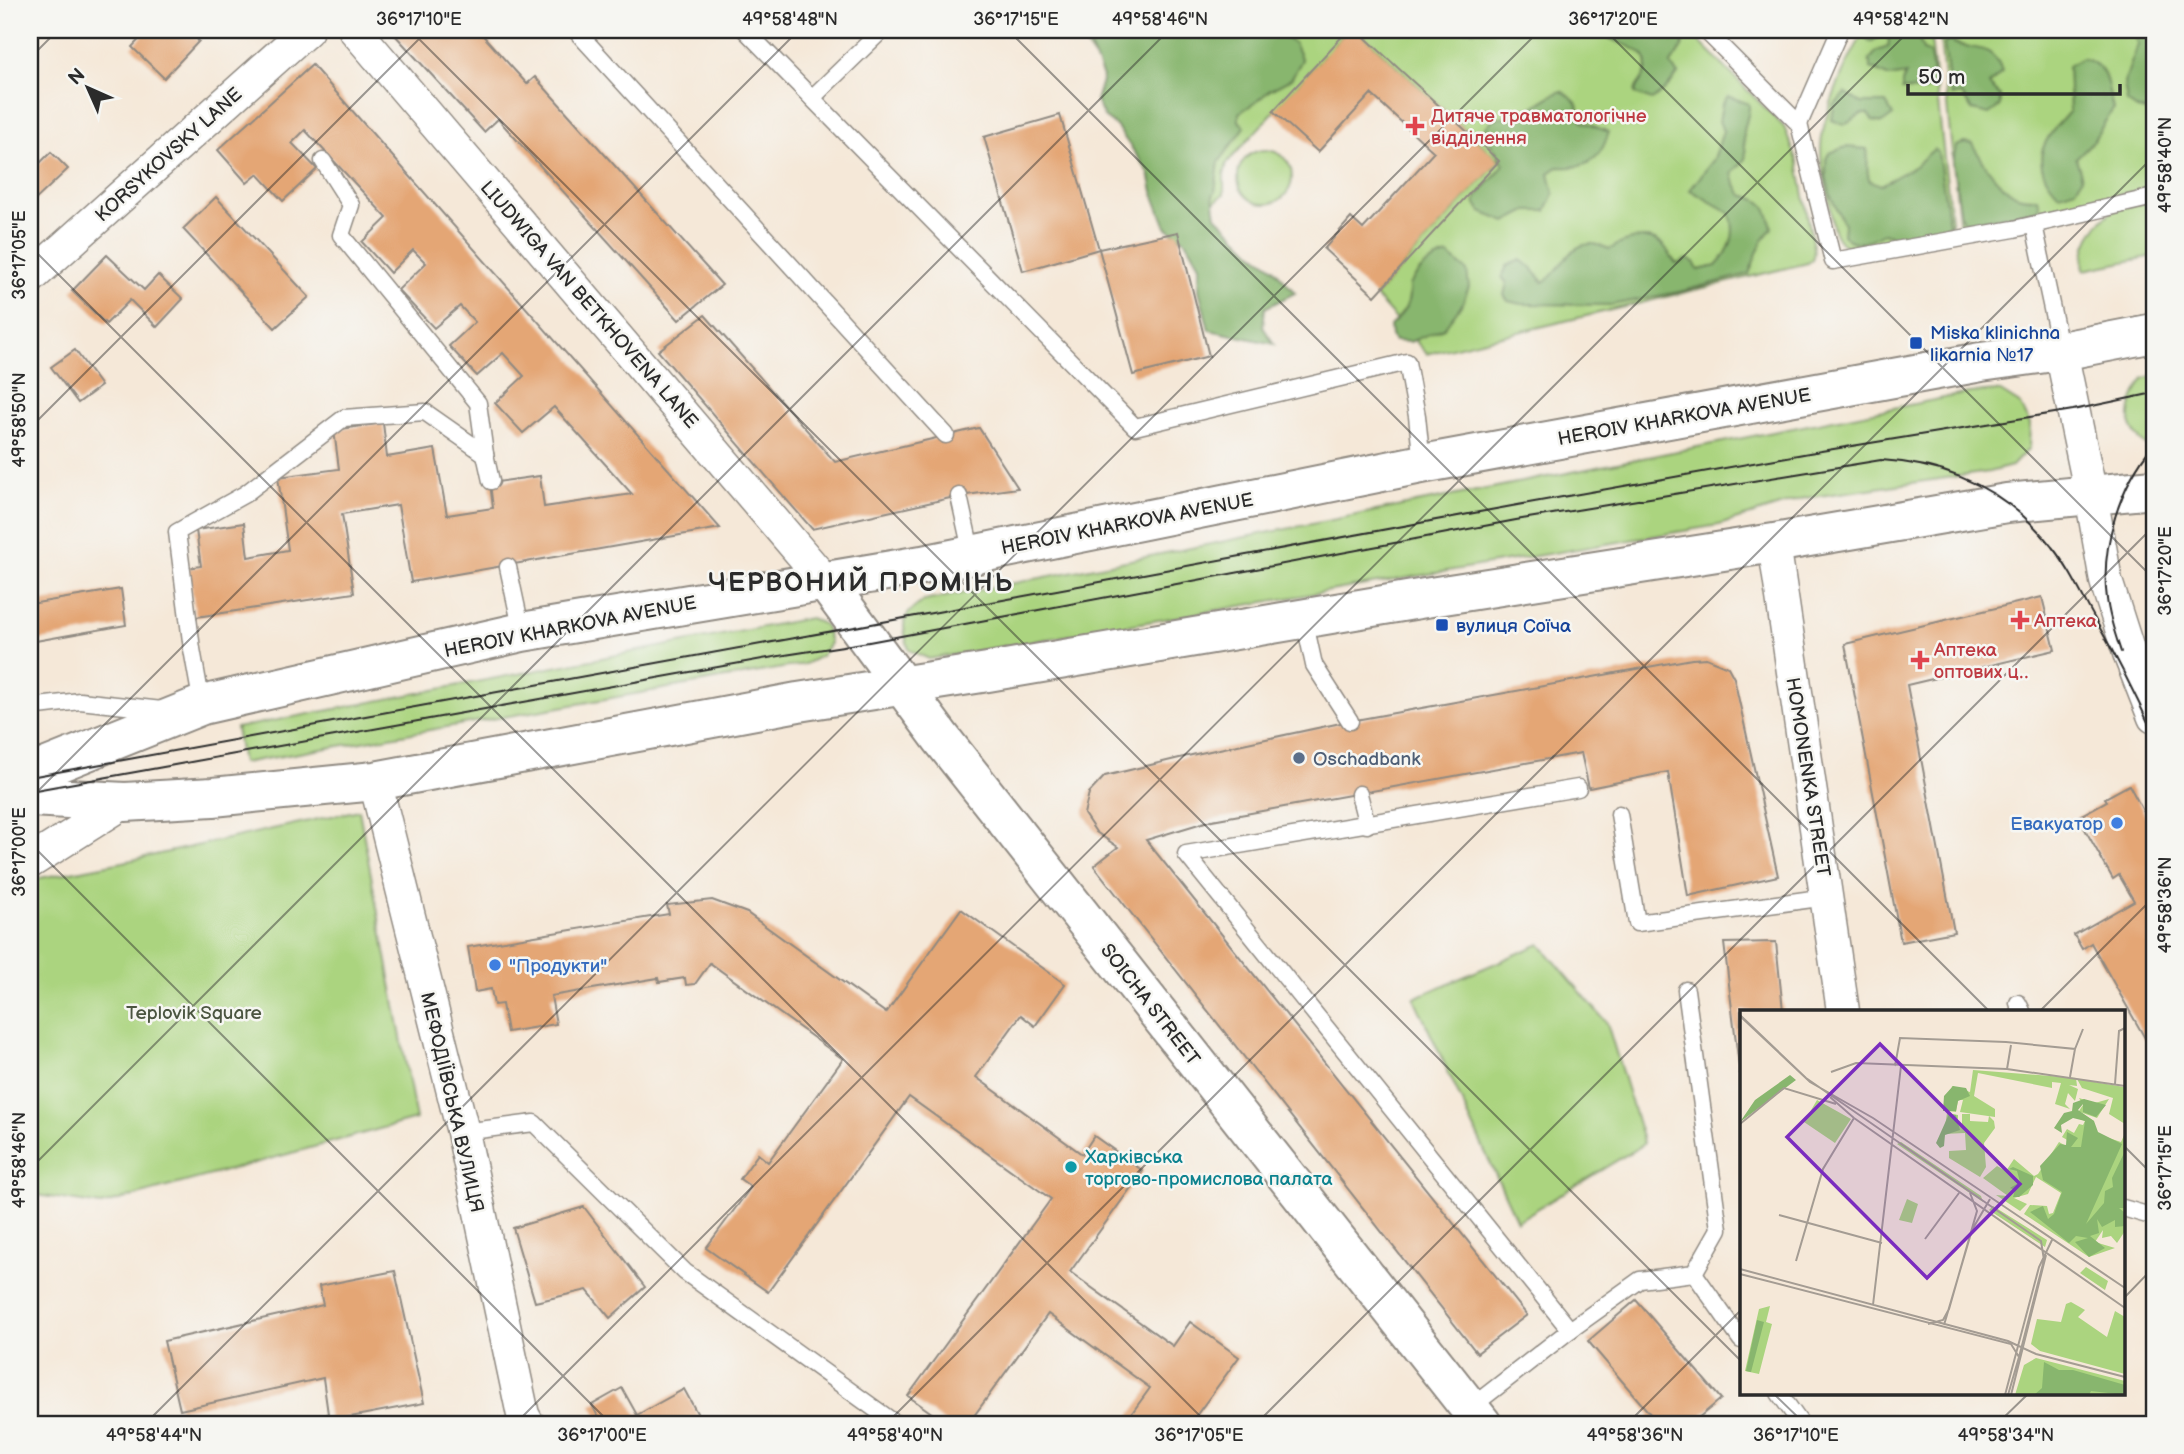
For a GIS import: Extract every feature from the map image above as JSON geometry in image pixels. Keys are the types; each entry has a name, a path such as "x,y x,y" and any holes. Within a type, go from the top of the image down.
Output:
{"main road":[{"name":"HEROIV KHARKOVA AVENUE","path":"30,774 192,709 522,632 922,565 1422,464 2154,333"},
{"path":"30,797 125,802 213,797 375,781 798,702 902,687 1437,596 2007,503 2154,489"},
{"name":"SOICHA STREET","path":"824,580 902,687 1476,1416"}],"street":[{"name":"LIUDWIGA VAN BETKHOVENA LANE","path":"355,30 824,580"},
{"name":"KORSYKOVSKY LANE","path":"30,278 289,36"},
{"path":"2062,351 2103,569 2114,612 2154,717"},
{"name":"HOMONENKA STREET","path":"1774,543 1843,1010"},
{"name":"МЕФОДІЇВСЬКА ВУЛИЦЯ","path":"375,781 463,1132 523,1415 528,1424"},
{"path":"30,862 125,802"}],"lane":[{"path":"745,30 1135,427 1407,362 1422,464"},
{"path":"812,98 882,30"},
{"path":"1704,30 1799,124 1833,261 2034,225 2154,197"},
{"path":"1799,124 1840,30"},
{"path":"578,33 946,435"},
{"path":"323,161 351,205 341,235 478,403 491,481"},
{"path":"2034,225 2062,351"},
{"path":"30,707 80,701 192,709 192,649 177,532 245,494 344,418 425,412 485,454"},
{"path":"959,496 972,555"},
{"path":"508,567 522,632"},
{"path":"1304,619 1314,665 1350,721"},
{"path":"1570,1330 1186,854 1578,788"},
{"path":"1359,794 1367,825"},
{"path":"1619,814 1637,923 1827,897"},
{"path":"1686,990 1719,1229 1694,1273"},
{"path":"463,1132 534,1123 685,1272 896,1424"},
{"path":"2124,1208 2154,1217"},
{"path":"1476,1416 1570,1330 1640,1280 1694,1273"},
{"path":"1694,1273 1740,1339"},
{"path":"1780,1394 1801,1424"}],"green space":[{"path":"1075,30 1348,30 1227,163 1224,194 1215,202 1198,203"},
{"path":"1083,30 1247,30 1282,36 1294,43 1302,60 1291,79 1270,90 1239,113 1239,121 1245,127 1219,162 1213,195 1216,216 1254,254 1273,267 1295,293 1265,308 1263,327 1274,344 1209,330 1199,290 1200,265 1187,242 1166,227 1154,196 1149,173 1116,126 1104,117 1096,101 1103,77"},
{"path":"1357,30 1688,30 1784,127 1798,162 1814,252 1812,260 1427,354 1375,296 1499,161"},
{"path":"1605,30 1681,30 1685,37 1682,47 1670,65 1678,74 1665,90 1652,100 1635,94 1647,63 1633,48 1610,39"},
{"path":"1866,30 1930,30 1952,230 1858,246 1844,245 1835,232 1822,165 1822,138 1836,88"},
{"path":"1871,30 1904,30 1919,39 1923,50 1930,53 1934,84 1924,91 1902,90 1906,74 1889,77 1871,68 1869,60 1877,51 1888,47 1889,40 1885,34 1870,42 1865,38"},
{"path":"1939,30 2154,30 2154,188 1960,228"},
{"path":"2135,30 2154,30 2154,108 2150,112 2137,109 2127,102 2124,83 2138,44 2134,37"},
{"path":"1949,41 1987,51 1998,62 2002,72 1989,85 2000,95 2000,106 1989,114 1972,110 1962,94 1951,96 1944,44"},
{"path":"2082,58 2091,61 2102,71 2113,109 2093,141 2076,158 2082,178 2076,189 2059,194 2043,171 2042,151 2053,131 2070,111 2068,66"},
{"path":"1561,91 1576,103 1583,122 1609,132 1601,150 1585,164 1558,167 1549,173 1554,194 1546,211 1527,211 1506,222 1481,212 1475,202 1477,197 1504,164 1483,132 1485,128 1494,119 1516,116"},
{"path":"1845,93 1861,103 1886,103 1893,115 1882,123 1873,121 1868,114 1862,114 1844,125 1832,120 1834,106"},
{"path":"1728,96 1749,104 1744,132 1746,154 1743,162 1732,172 1734,181 1742,195 1756,199 1764,205 1772,228 1761,245 1749,274 1679,292 1611,305 1522,304 1508,301 1504,295 1507,283 1502,277 1507,266 1520,260 1531,267 1543,282 1570,253 1584,245 1595,244 1610,249 1630,240 1651,239 1664,246 1677,264 1688,259 1694,262 1698,270 1716,266 1725,254 1733,235 1730,213 1690,190 1714,159 1723,131 1719,121 1722,105"},
{"path":"1972,144 1991,172 2008,190 2020,197 2037,198 2040,206 2038,210 1965,223 1961,217 1953,163 1956,146"},
{"path":"1846,147 1867,149 1870,181 1881,185 1915,166 1934,149 1938,152 1949,225 1896,237 1883,233 1862,242 1848,239 1843,235 1844,224 1831,197 1826,176 1826,159 1829,153"},
{"path":"1265,150 1284,158 1292,177 1284,196 1265,204 1246,196 1238,177 1246,158"},
{"path":"2154,201 2154,256 2084,270 2086,246 2105,217 2121,208"},
{"path":"1448,255 1467,271 1469,287 1462,304 1444,328 1410,342 1395,341 1391,336 1390,326 1406,308 1409,285 1426,266"},
{"path":"2154,376 2154,451 2136,435 2130,418 2133,400 2144,378"},
{"path":"1999,391 2021,405 2030,424 2029,448 2012,466 1989,472 1805,498 1719,525 929,659 909,650 905,633 906,616 924,601 1969,393"},
{"path":"810,618 825,625 830,643 821,656 805,664 242,763 236,728"},
{"name":"Teplovik Square","path":"359,810 416,1119 101,1205 30,1194 30,883 40,878"},
{"path":"1540,944 1607,1023 1644,1144 1517,1221 1414,998"}],"building":[{"path":"148,30 187,30 199,41 164,78 132,47"},
{"path":"395,30 478,30 527,84 535,77 722,285 679,320 498,119 484,132 395,35"},
{"path":"1348,30 1357,30 1499,161 1375,296 1324,249 1351,218 1363,229 1434,152 1371,94 1318,152 1273,111"},
{"path":"312,65 720,528 411,582 398,505 342,514 354,593 196,617 188,568 201,566 196,530 244,523 248,557 288,550 278,477 339,469 334,430 383,423 387,457 435,449 447,515 493,508 490,483 540,476 544,507 632,494 554,407 523,433 495,403 524,376 503,353 477,376 449,346 475,322 460,306 434,328 398,290 426,263 413,250 390,273 362,242 387,218 305,130 292,143 317,169 283,201 258,174 247,183 218,150"},
{"path":"1060,115 1099,249 1023,271 984,137"},
{"path":"51,152 68,169 30,205 30,173"},
{"path":"216,197 309,297 275,328 183,229"},
{"path":"1178,232 1209,356 1133,375 1099,249"},
{"path":"107,255 144,290 158,275 183,299 157,327 130,300 106,324 72,291"},
{"path":"705,315 835,462 979,428 1018,488 959,496 812,529 658,351"},
{"path":"75,350 101,386 78,403 51,367"},
{"path":"121,589 126,625 30,642 30,604"},
{"path":"2042,597 2055,650 1907,685 1954,932 1901,942 1845,644"},
{"path":"1706,658 1728,667 1734,678 1778,876 1688,896 1668,772 1589,788 1581,753 1212,820 1146,840 1527,1315 1477,1353 1094,866 1118,847 1096,832 1084,814 1089,793 1105,776 1196,754 1350,721"},
{"path":"2129,785 2154,831 2154,915 2148,918 2154,930 2154,1036 2146,1040 2091,943 2082,949 2074,935 2134,901 2119,875 2113,879 2078,817"},
{"name":"Харківська торгово-промислова палата","path":"712,900 747,913 886,1013 961,909 1065,984 1035,1026 1021,1015 976,1077 1082,1154 1094,1136 1143,1171 1070,1272 1173,1346 1190,1322 1239,1357 1190,1424 1124,1424 1150,1388 1048,1314 968,1424 947,1424 908,1396 1051,1199 909,1097 768,1292 706,1248 751,1187 740,1179 758,1154 768,1162 843,1059 710,963 695,984 686,985 685,978 659,982 658,978 551,996 556,1024 507,1032 502,1004 494,1005 491,989 475,992 468,947 669,914 667,905"},
{"path":"1776,942 1783,1010 1740,1010 1740,1075 1724,943"},
{"path":"584,1207 645,1287 610,1318 587,1290 535,1302 513,1228"},
{"path":"395,1271 424,1403 329,1421 323,1378 180,1410 164,1341 323,1305 319,1286"},
{"path":"1636,1300 1721,1399 1691,1424 1641,1424 1651,1415 1588,1341"},
{"path":"622,1388 637,1415 684,1389 703,1424 602,1424 592,1405"}],"tram line":[{"path":"30,777 1512,506 1809,453 2073,410 2154,393"},
{"path":"2121,652 2107,599 2110,538 2122,497 2131,478 2154,444"},
{"path":"30,791 869,642 1516,520 1881,460 1931,468 1976,484 1997,496 2035,528 2070,573 2154,735"}],"place":[{"name":"Дитяче травматологічне відділення","path":"1415,126"},
{"name":"Miska klinichna likarnia №17","path":"1916,343"},
{"name":"Аптека","path":"2020,620"},
{"name":"вулиця Соїча","path":"1442,625"},
{"name":"Аптека оптових ц‥","path":"1920,660"},
{"name":"Oschadbank","path":"1299,758"},
{"name":"Евакуатор","path":"2117,823"},
{"name":"\"Продукти\"","path":"495,965"},
{"name":"Харківська торгово-промислова палата","path":"1071,1167"}],"district":[{"name":"ЧЕРВОНИЙ ПРОМІНЬ","path":"861,582"}]}
